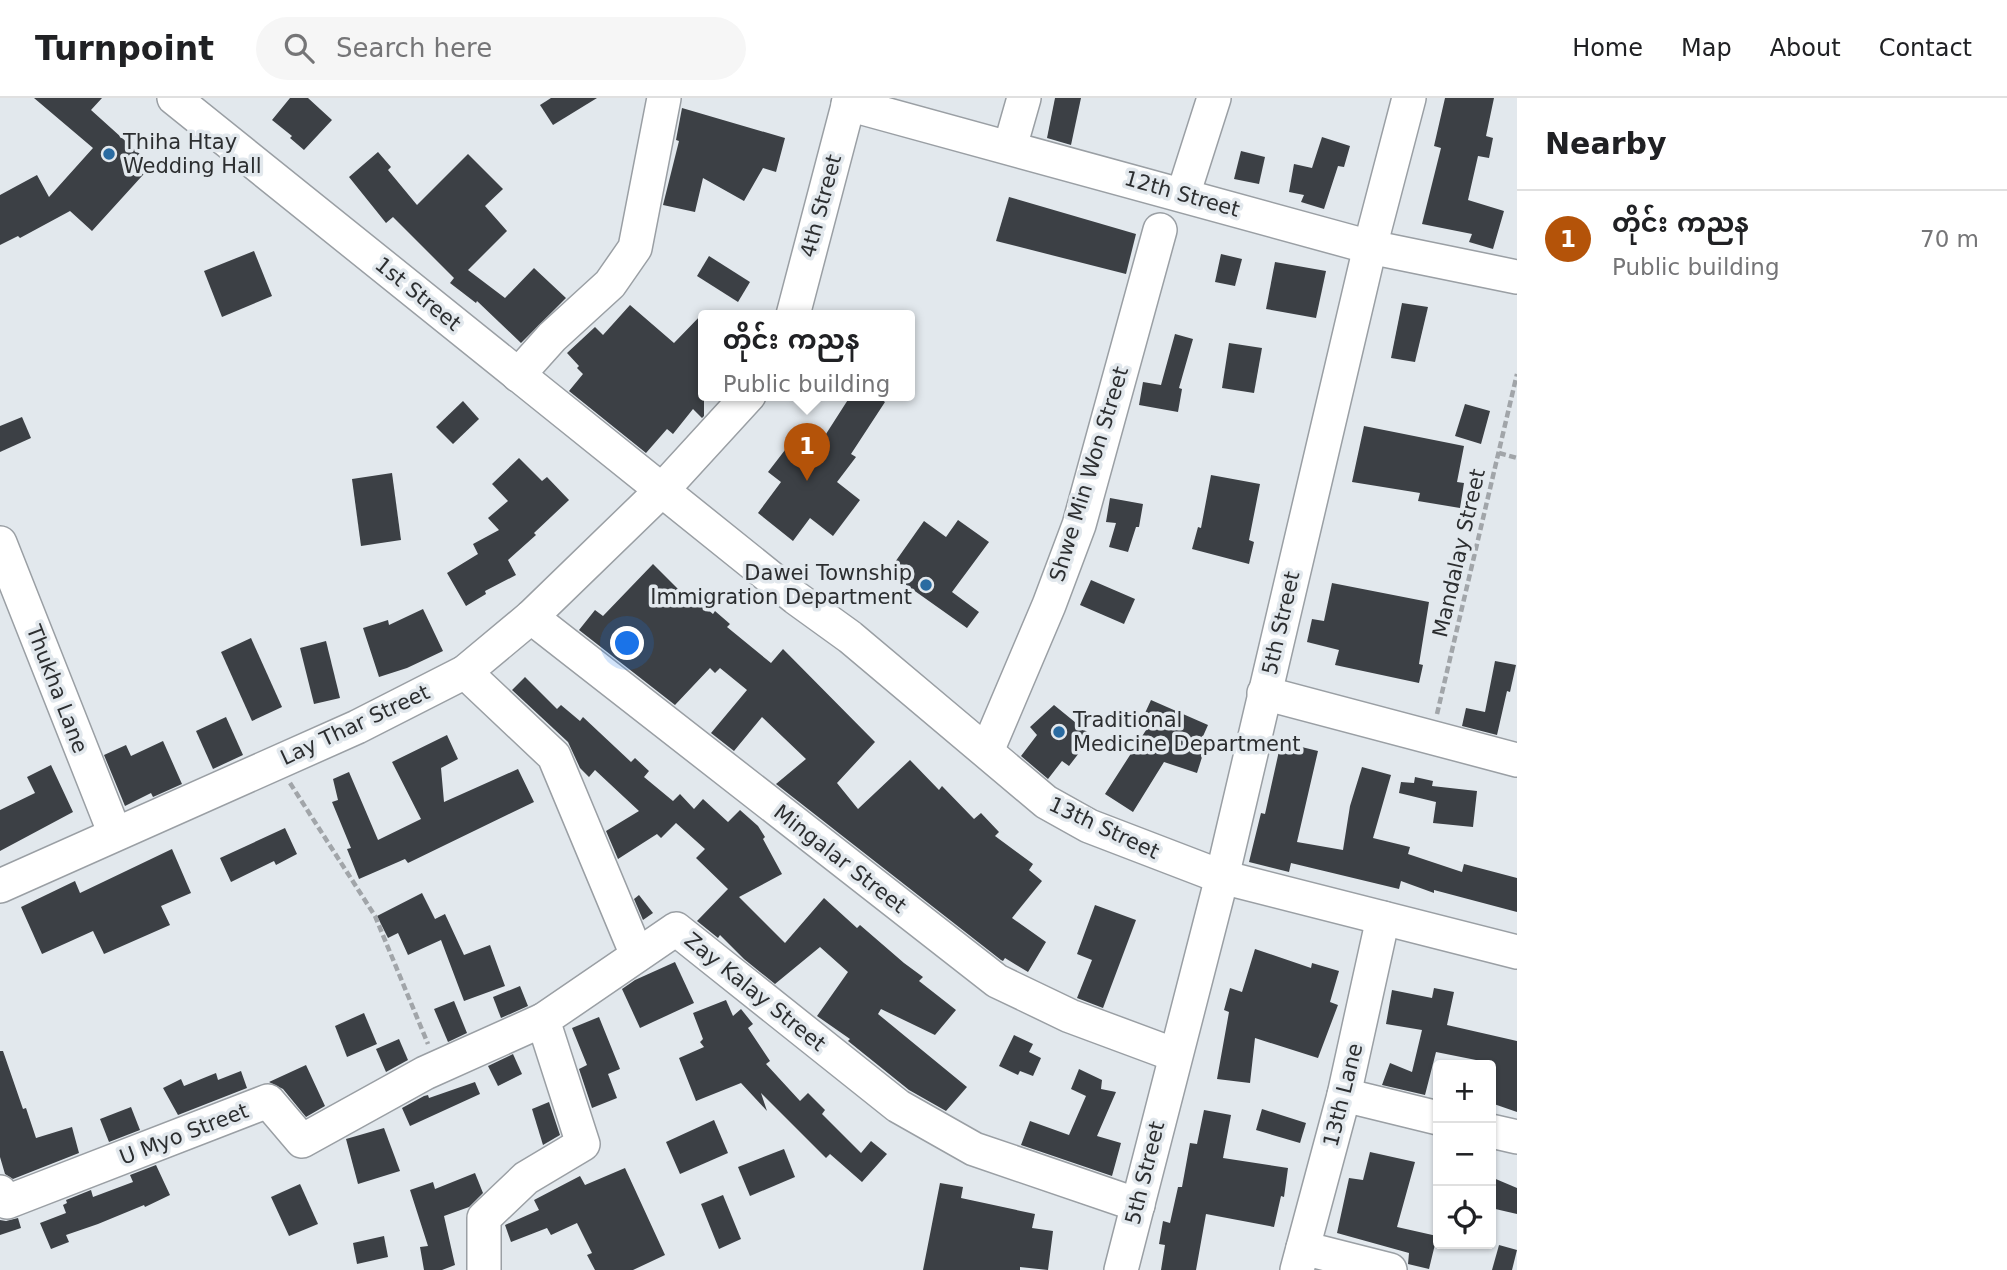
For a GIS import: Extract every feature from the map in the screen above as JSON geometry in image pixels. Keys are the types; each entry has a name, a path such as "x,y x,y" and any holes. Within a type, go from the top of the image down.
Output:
{"street":[{"name":"1st Street","path":"174,98 662,490"},
{"path":"518,375 552,337 610,284 635,248 664,98"},
{"path":"1010,147 1024,98"},
{"path":"1183,195 1214,98"},
{"name":"5th Street","path":"1121,1270 1222,877 1370,247 1409,98"},
{"name":"12th Street","path":"849,101 1370,247 1517,277"},
{"name":"4th Street","path":"794,310 849,101"},
{"name":"Shwe Min Won Street","path":"987,751 1049,605 1079,525 1160,230"},
{"path":"662,490 743,401"},
{"name":"13th Street","path":"662,490 796,598 850,637 1046,802 1089,826 1222,877 1517,951"},
{"name":"Lay Thar Street","path":"0,886 369,721 465,672 531,617 662,490"},
{"name":"Thukha Lane","path":"0,543 115,834"},
{"name":"Mingalar Street","path":"531,617 997,981 1070,1016 1175,1055"},
{"path":"465,672 554,756 637,955"},
{"path":"1264,693 1517,760"},
{"name":"13th Lane","path":"1300,1259 1344,1095 1384,918"},
{"name":"Zay Kalay Street","path":"543,1020 676,929 898,1106 974,1149 1138,1205"},
{"path":"484,1270 484,1218 526,1178 583,1144 543,1020"},
{"name":"U Myo Street","path":"0,1192 7,1202 268,1101 302,1141 438,1067 543,1020"},
{"path":"1344,1095 1433,1117"},
{"path":"1496,1132 1517,1138"},
{"path":"1300,1259 1390,1270"}],"path":[{"name":"Mandalay Street","path":"1431,738 1517,373"},
{"path":"1499,453 1517,458"},
{"path":"277,762 375,916 438,1067"}],"building":[{"path":"34,98 102,98 91,110 152,165 92,231 70,211 20,238 18,236 0,245 0,195 37,175 49,197 93,148"},
{"path":"290,98 308,98 332,120 304,150 272,120"},
{"path":"551,98 597,98 553,125 540,105"},
{"path":"1055,98 1081,98 1071,145 1047,138"},
{"path":"1445,98 1494,98 1486,136 1493,138 1489,158 1478,156 1468,200 1504,211 1493,249 1469,242 1472,234 1422,224 1441,148 1434,146"},
{"path":"682,108 785,138 776,172 763,168 744,201 703,178 695,212 663,205 679,141 676,140"},
{"path":"1322,137 1350,146 1344,167 1338,166 1324,209 1301,202 1304,195 1289,192 1294,164 1312,168"},
{"path":"1241,151 1265,157 1259,184 1234,179"},
{"path":"378,152 391,167 388,170 417,205 468,154 503,189 485,206 507,231 468,270 505,298 534,268 566,298 521,343 477,301 476,303 450,283 454,278 393,217 386,223 349,177"},
{"path":"1009,197 1136,234 1126,274 996,241"},
{"path":"254,251 272,296 222,317 204,271"},
{"path":"1221,254 1242,259 1235,286 1215,282"},
{"path":"709,256 750,282 738,302 697,276"},
{"path":"1275,262 1326,271 1316,318 1266,309"},
{"path":"1402,303 1428,307 1415,362 1391,358"},
{"path":"630,305 674,343 698,318 698,401 704,401 704,416 702,418 693,409 673,434 667,429 646,453 569,391 583,374 567,353 595,327 603,335"},
{"path":"1175,334 1193,339 1179,388 1182,389 1178,412 1139,405 1143,382 1161,385"},
{"path":"1229,343 1262,348 1254,393 1222,388"},
{"path":"463,401 479,419 453,444 436,427"},
{"path":"847,401 885,402 851,454 856,457 837,482 860,500 833,536 810,518 793,541 758,513 781,482 768,472 785,450 798,460 821,430 826,434"},
{"path":"1465,404 1490,411 1481,444 1455,436"},
{"path":"22,417 31,438 0,452 0,426"},
{"path":"1364,426 1464,446 1457,482 1464,483 1460,508 1418,501 1420,493 1352,482"},
{"path":"519,458 542,481 547,477 569,500 508,560 516,575 485,591 486,594 466,606 447,573 478,554 473,544 499,530 488,518 508,501 492,484"},
{"path":"392,473 401,540 361,546 352,479"},
{"path":"1211,475 1260,484 1249,540 1254,542 1249,564 1192,549 1198,527 1201,528"},
{"path":"1110,498 1143,504 1139,527 1136,527 1128,552 1109,547 1116,523 1106,522"},
{"path":"958,520 989,542 952,592 979,612 967,628 888,572 924,521 946,537"},
{"path":"653,564 681,592 683,589 713,614 715,611 730,624 727,627 771,663 783,649 875,742 837,783 858,809 910,760 939,790 942,786 974,819 981,813 999,832 995,836 1033,864 1029,870 1042,881 1012,918 1046,942 1028,972 1005,958 1001,960 776,784 806,759 762,717 734,751 711,733 747,690 720,668 715,673 710,668 675,705 579,630 595,610 603,616"},
{"path":"1091,580 1135,599 1124,624 1080,605"},
{"path":"1332,583 1429,602 1419,664 1423,665 1419,683 1335,665 1339,650 1307,642 1312,619 1324,621"},
{"path":"423,609 443,651 407,668 379,677 363,628 388,620 389,625"},
{"path":"251,638 282,707 252,721 221,652"},
{"path":"326,641 340,698 314,704 300,648"},
{"path":"1495,661 1516,665 1497,735 1462,726 1466,708 1485,712"},
{"path":"525,677 557,709 561,705 580,721 583,717 631,762 635,758 649,771 644,777 673,801 680,794 694,809 703,799 728,822 740,810 758,826 782,874 739,897 785,943 824,898 857,928 860,925 923,977 919,981 956,1010 935,1035 881,1009 878,1014 967,1087 946,1111 909,1090 848,1041 850,1039 817,1016 848,972 820,947 775,984 720,935 718,938 697,921 728,889 696,858 705,849 676,823 661,838 657,834 618,859 606,831 639,811 595,770 589,777 580,768 568,742 512,690"},
{"path":"1151,700 1208,725 1196,752 1203,754 1197,773 1164,762 1133,812 1105,794 1148,727 1140,724"},
{"path":"1054,705 1092,736 1069,766 1062,761 1048,779 1021,756 1037,735 1030,727"},
{"path":"226,717 243,755 213,769 196,731"},
{"path":"447,735 458,759 441,768 444,802 518,769 534,802 408,863 405,859 359,879 347,849 351,848 332,802 338,800 333,779 349,772 378,840 421,819 392,762"},
{"path":"163,741 182,784 153,797 151,793 125,806 104,755 126,745 131,756"},
{"path":"1281,742 1318,751 1297,842 1343,850 1350,806 1362,767 1391,775 1373,838 1410,847 1408,854 1462,872 1464,864 1517,878 1517,912 1434,890 1434,893 1401,881 1399,889 1291,863 1289,872 1249,862 1261,813 1265,814"},
{"path":"51,765 73,812 0,851 0,810 35,793 27,777"},
{"path":"1415,777 1433,781 1432,786 1477,791 1473,827 1433,823 1436,802 1399,793 1401,782 1414,783"},
{"path":"285,828 297,854 276,865 274,861 231,882 220,858"},
{"path":"172,849 191,893 161,906 170,925 104,954 93,931 42,954 21,907 75,881 80,893"},
{"path":"422,893 435,919 445,914 464,955 490,945 505,986 464,1001 441,940 408,955 398,933 388,938 377,916"},
{"path":"639,895 653,913 643,920 634,899"},
{"path":"1095,905 1136,920 1103,1008 1077,998 1092,960 1077,954"},
{"path":"1255,949 1311,968 1312,963 1339,971 1330,1002 1338,1005 1318,1058 1255,1038 1250,1083 1217,1079 1229,1012 1224,1010 1230,988 1242,992"},
{"path":"675,962 694,1003 640,1028 622,989 635,980"},
{"path":"520,986 528,1006 501,1018 493,997"},
{"path":"1434,988 1454,992 1447,1025 1517,1041 1517,1112 1496,1105 1496,1060 1476,1060 1436,1052 1425,1095 1382,1085 1390,1063 1412,1072 1422,1030 1386,1024 1392,990 1432,998"},
{"path":"726,1000 733,1016 741,1009 753,1024 748,1028 770,1061 766,1064 800,1101 808,1093 825,1110 822,1114 861,1153 871,1141 887,1154 862,1182 830,1154 826,1158 761,1093 767,1111 741,1083 696,1101 679,1058 704,1047 700,1042 703,1039 693,1013"},
{"path":"454,1001 467,1033 448,1042 434,1009"},
{"path":"364,1013 377,1044 347,1057 335,1026"},
{"path":"599,1017 620,1069 608,1074 617,1098 592,1108 579,1069 587,1065 572,1028"},
{"path":"1014,1035 1033,1044 1029,1052 1041,1058 1033,1076 1020,1071 1018,1075 999,1066"},
{"path":"399,1039 408,1060 386,1072 376,1049"},
{"path":"0,1051 3,1051 36,1138 72,1127 79,1153 13,1179 5,1174 0,1157"},
{"path":"513,1054 522,1074 498,1086 488,1066"},
{"path":"306,1065 325,1106 306,1117 283,1089 269,1082"},
{"path":"1079,1069 1102,1080 1101,1089 1116,1092 1097,1136 1121,1143 1112,1176 1021,1145 1030,1121 1069,1135 1086,1096 1071,1089"},
{"path":"241,1071 247,1088 178,1115 163,1088 181,1079 184,1086 216,1073 218,1080"},
{"path":"475,1082 480,1094 410,1126 402,1108 424,1096 428,1095 429,1098"},
{"path":"549,1102 560,1135 543,1145 532,1109"},
{"path":"131,1107 140,1130 109,1142 100,1119"},
{"path":"1262,1109 1306,1123 1300,1143 1256,1130"},
{"path":"1204,1110 1231,1115 1223,1158 1288,1168 1284,1197 1281,1196 1274,1227 1206,1214 1196,1270 1161,1270 1165,1245 1159,1244 1163,1221 1170,1223 1178,1187 1182,1187 1190,1143 1197,1144"},
{"path":"714,1120 728,1153 680,1174 666,1142"},
{"path":"384,1128 400,1171 358,1184 346,1139"},
{"path":"784,1149 795,1177 750,1196 738,1167"},
{"path":"1370,1152 1415,1162 1397,1227 1433,1235 1434,1249 1429,1269 1408,1264 1409,1253 1337,1233 1349,1178 1363,1180"},
{"path":"156,1165 170,1195 145,1207 144,1205 66,1235 69,1242 51,1249 40,1223 66,1213 63,1205 67,1203 66,1200 91,1190 93,1197 133,1182 130,1175"},
{"path":"625,1168 665,1255 633,1270 595,1270 587,1255 592,1253 577,1223 551,1235 547,1228 511,1242 505,1225 539,1210 534,1200 580,1176 585,1185"},
{"path":"475,1173 483,1193 469,1207 444,1216 455,1265 442,1270 424,1270 420,1247 428,1246 410,1190 433,1182 435,1189"},
{"path":"1496,1179 1517,1188 1517,1214 1496,1209"},
{"path":"940,1183 963,1187 961,1198 1035,1214 1032,1228 1053,1231 1048,1270 1020,1267 1020,1270 923,1270"},
{"path":"300,1184 318,1224 289,1236 271,1197"},
{"path":"723,1195 741,1239 719,1249 701,1204"},
{"path":"18,1218 21,1228 0,1235 0,1220"},
{"path":"384,1236 388,1257 357,1264 353,1243"},
{"path":"1499,1245 1517,1250 1512,1270 1492,1270"}],"place":[{"name":"Thiha Htay Wedding Hall","path":"109,154"},
{"name":"တိုင်း ကညန","path":"807,481"},
{"name":"Dawei Township Immigration Department","path":"926,585"},
{"name":"Traditional Medicine Department","path":"1059,732"}]}
